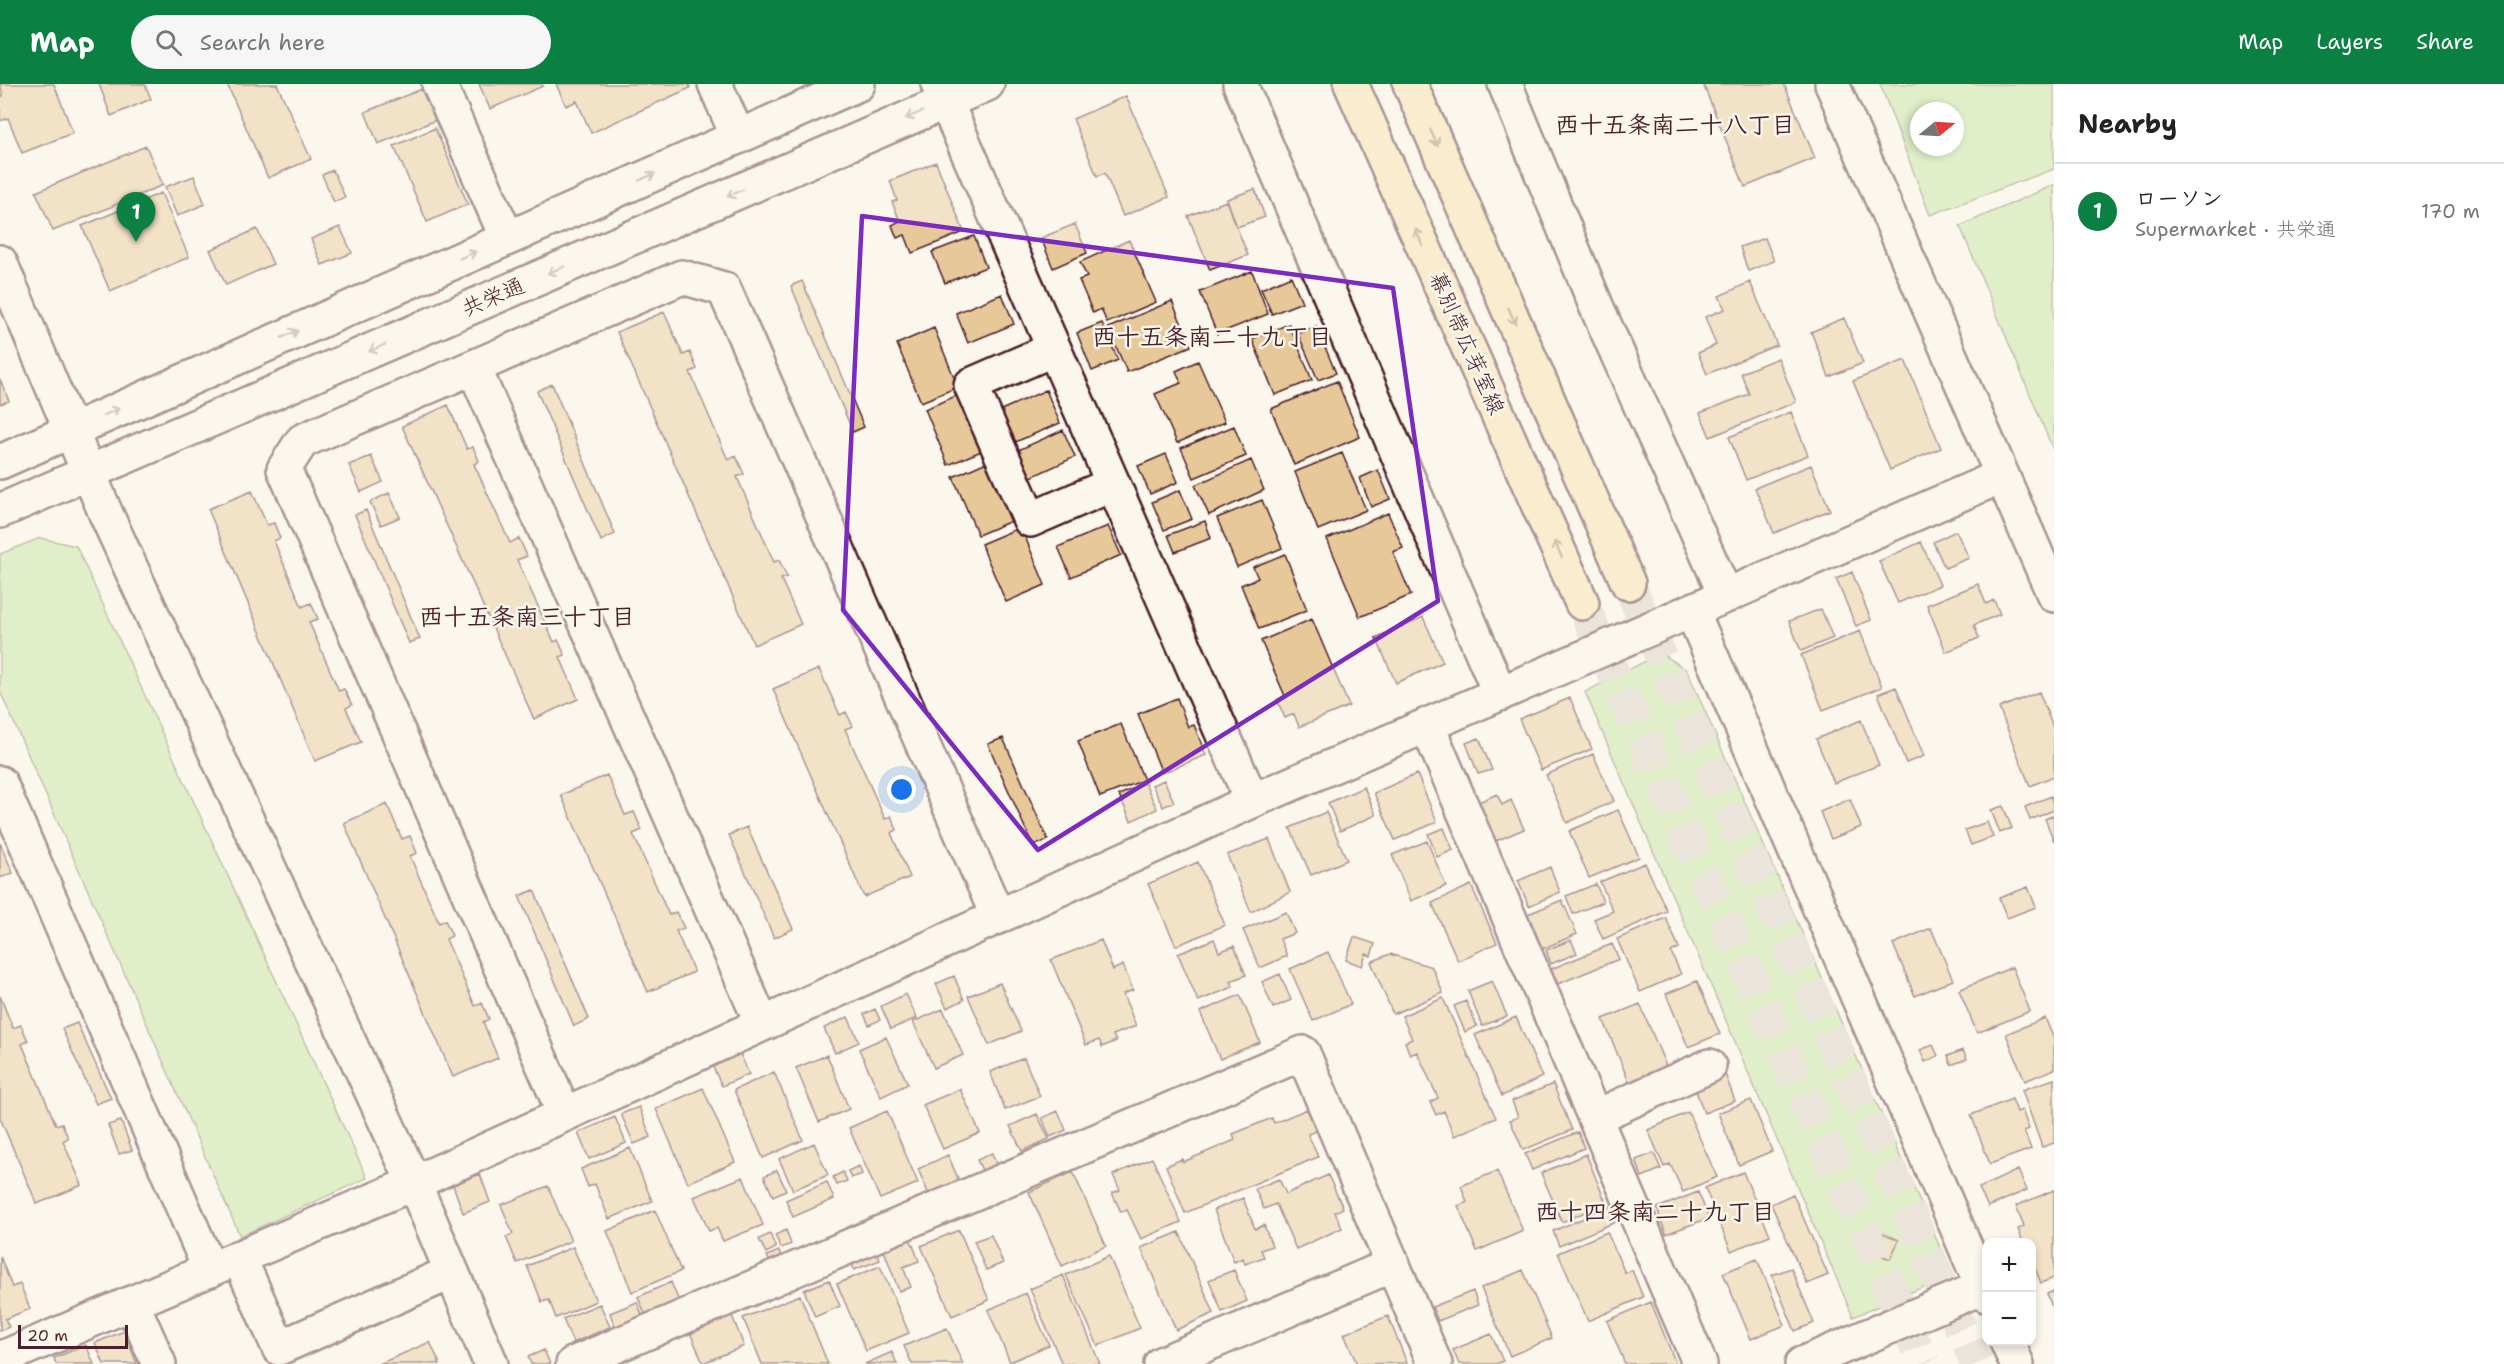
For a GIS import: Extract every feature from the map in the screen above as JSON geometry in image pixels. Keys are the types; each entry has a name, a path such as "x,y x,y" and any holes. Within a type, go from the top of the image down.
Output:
{"main road":[{"name":"幕別帯広芽室線","path":"1352,84 1582,603"},
{"path":"1410,84 1628,583"}],"street":[{"path":"439,84 507,238"},
{"path":"715,84 738,137"},
{"path":"0,462 858,84"},
{"name":"共栄通","path":"0,511 942,93 987,84"},
{"path":"1240,84 1500,694"},
{"path":"1505,84 1597,308 1726,596"},
{"path":"1832,84 2054,595"},
{"path":"942,93 1252,801"},
{"path":"0,262 88,472 414,1183 491,1364"},
{"path":"564,1113 284,469 302,441 682,277 724,289 998,917"},
{"path":"1054,349 971,385 1030,520 1113,484"},
{"path":"474,368 762,1024"},
{"path":"0,1359 414,1183 1252,801 2002,476"},
{"path":"1692,611 1982,1284"},
{"path":"1427,725 1700,1364"},
{"path":"0,783 224,1263 279,1348 452,1272"},
{"path":"573,1364 1304,1053 1435,1364"},
{"path":"1595,1117 1709,1066"},
{"path":"1161,1364 1392,1265"},
{"path":"1802,1364 1982,1292"},
{"path":"132,1303 159,1364"},
{"path":"2009,1346 2017,1364"}],"highlighted area":[{"path":"862,216 1393,288 1438,601 1038,850 843,610"}],"green space":[{"path":"1880,84 2054,84 2054,169 1930,215"},
{"path":"2054,185 2054,452 1960,226"},
{"path":"40,538 76,546 367,1178 240,1236 0,691 0,554"},
{"path":"1661,653 1687,670 1945,1259 1935,1282 1853,1317 1585,692"}],"building":[{"path":"0,84 54,84 73,133 22,153 8,118 0,121 0,97 3,96"},
{"path":"99,84 145,84 151,99 111,116"},
{"path":"227,84 277,84 311,159 268,178"},
{"path":"479,84 542,84 543,86 490,109"},
{"path":"556,84 689,84 690,88 591,133 577,101 566,106"},
{"path":"1703,84 1784,84 1815,158 1745,187"},
{"path":"422,89 436,120 378,144 365,112"},
{"path":"1126,96 1169,197 1123,216 1105,173 1097,176 1073,119"},
{"path":"435,128 468,204 427,222 394,146"},
{"path":"146,146 163,185 53,231 36,192"},
{"path":"936,162 964,232 912,253 905,235 897,238 892,225 900,221 892,202 897,200 890,181"},
{"path":"333,170 345,197 334,202 322,175"},
{"path":"194,176 205,204 177,216 165,187"},
{"path":"1255,189 1265,217 1237,227 1227,199"},
{"path":"161,193 189,257 110,291 82,226"},
{"path":"1226,201 1248,255 1210,270 1188,216"},
{"path":"1075,224 1087,253 1053,268 1041,238"},
{"path":"340,227 352,253 322,265 311,239"},
{"path":"257,229 273,264 226,285 210,250"},
{"path":"974,236 986,267 945,283 932,252"},
{"path":"1765,238 1774,261 1748,271 1740,247"},
{"path":"1129,240 1156,302 1107,323 1101,309 1093,313 1079,280 1087,277 1080,262"},
{"path":"1252,271 1268,314 1217,334 1200,292"},
{"path":"1291,276 1302,302 1272,314 1261,289"},
{"path":"802,281 864,427 853,432 791,286"},
{"path":"1750,282 1777,345 1707,374 1698,353 1716,345 1705,317 1725,309 1719,296"},
{"path":"1002,294 1014,324 968,343 956,313"},
{"path":"1172,301 1191,346 1127,372 1108,328"},
{"path":"664,312 683,355 690,352 697,369 690,372 728,460 736,456 744,474 737,477 774,562 779,560 787,577 781,579 801,624 754,645 617,332"},
{"path":"1844,318 1863,363 1829,377 1811,332"},
{"path":"1102,323 1118,360 1092,371 1077,333"},
{"path":"1289,324 1312,380 1275,395 1252,339"},
{"path":"1316,326 1336,373 1318,380 1298,334"},
{"path":"934,328 958,387 921,402 897,344"},
{"path":"1778,358 1796,402 1710,437 1700,413 1749,394 1741,373"},
{"path":"1905,360 1941,448 1890,470 1853,381"},
{"path":"1198,361 1225,422 1177,443 1155,394 1181,383 1176,371"},
{"path":"0,379 9,401 0,404"},
{"path":"1337,381 1360,437 1294,465 1271,409"},
{"path":"552,384 615,534 601,541 537,391"},
{"path":"1046,390 1060,423 1013,443 999,411"},
{"path":"963,393 986,449 948,465 925,409"},
{"path":"448,405 467,449 473,447 479,461 474,464 510,543 519,538 527,556 517,560 554,642 558,640 565,655 560,657 578,699 534,719 402,426"},
{"path":"1791,412 1808,455 1746,480 1729,437"},
{"path":"1234,426 1246,456 1194,478 1181,448"},
{"path":"1063,430 1075,457 1029,478 1016,451"},
{"path":"1342,453 1366,510 1318,530 1295,472"},
{"path":"1166,454 1178,482 1150,494 1138,466"},
{"path":"371,456 383,482 361,492 349,465"},
{"path":"991,460 1016,519 978,535 953,477"},
{"path":"1251,460 1264,490 1209,515 1195,485"},
{"path":"1811,465 1830,510 1774,533 1755,488"},
{"path":"1378,470 1390,499 1371,507 1360,478"},
{"path":"1180,490 1192,519 1164,530 1152,502"},
{"path":"252,491 267,525 274,523 280,538 274,541 302,607 311,603 318,619 309,622 339,691 344,689 352,705 346,708 361,742 315,761 208,509"},
{"path":"389,493 400,517 381,525 370,502"},
{"path":"1262,500 1282,548 1237,567 1217,518"},
{"path":"366,510 420,639 409,643 355,515"},
{"path":"1388,513 1403,548 1393,552 1411,595 1360,617 1327,539"},
{"path":"1205,521 1211,538 1175,552 1168,535"},
{"path":"1108,526 1121,555 1071,577 1058,547"},
{"path":"1021,527 1045,585 1006,602 981,544"},
{"path":"1956,531 1969,558 1945,568 1933,542"},
{"path":"1921,542 1940,585 1898,603 1879,561"},
{"path":"1285,554 1307,610 1259,629 1241,585 1258,578 1253,567"},
{"path":"1852,572 1871,620 1856,626 1836,579"},
{"path":"1978,584 1986,604 1994,600 2000,614 1974,625 1979,638 1946,652 1927,605"},
{"path":"1821,609 1833,638 1801,651 1789,621"},
{"path":"1423,617 1443,662 1396,683 1376,638"},
{"path":"1312,619 1349,706 1299,727 1294,714 1285,718 1277,700 1285,696 1261,641"},
{"path":"1860,631 1882,687 1823,710 1801,655"},
{"path":"819,669 840,715 846,712 853,726 845,729 885,819 891,816 897,830 891,833 910,877 864,897 773,689"},
{"path":"1896,687 1924,756 1906,763 1878,694"},
{"path":"2039,692 2054,730 2054,776 2030,786 1999,708"},
{"path":"1177,698 1188,727 1194,725 1206,755 1162,773 1138,714"},
{"path":"1570,698 1592,749 1541,770 1519,719"},
{"path":"1861,720 1879,765 1834,783 1816,739"},
{"path":"1121,724 1144,780 1100,797 1078,741"},
{"path":"1003,738 1048,840 1033,846 988,744"},
{"path":"1479,738 1492,770 1478,774 1466,743"},
{"path":"1593,754 1614,801 1567,823 1546,775"},
{"path":"1417,774 1437,822 1395,840 1374,793"},
{"path":"607,775 625,815 634,812 642,830 633,834 669,915 676,912 684,928 676,931 694,972 648,992 561,795"},
{"path":"1164,780 1174,802 1163,807 1152,785"},
{"path":"1145,783 1157,809 1131,821 1119,795"},
{"path":"1364,787 1376,815 1340,831 1328,803"},
{"path":"1497,794 1502,805 1511,800 1524,829 1496,841 1479,802"},
{"path":"2051,796 2054,810 2030,820 2025,807"},
{"path":"1850,799 1861,827 1831,839 1820,812"},
{"path":"387,804 402,839 410,836 417,853 410,856 439,923 445,920 452,936 446,939 475,1006 482,1003 489,1019 483,1022 498,1058 453,1077 344,823"},
{"path":"2003,806 2012,828 2000,833 1991,810"},
{"path":"1618,810 1639,857 1589,878 1569,831"},
{"path":"1326,812 1347,860 1311,875 1290,828"},
{"path":"2054,815 2054,841 2045,819"},
{"path":"1987,822 1993,837 1971,845 1965,830"},
{"path":"747,827 793,929 774,938 729,835"},
{"path":"1444,828 1453,850 1437,857 1428,834"},
{"path":"1269,839 1290,892 1251,912 1227,855"},
{"path":"1427,841 1446,886 1411,901 1392,855"},
{"path":"0,843 13,873 0,878"},
{"path":"1198,862 1225,925 1176,946 1148,884"},
{"path":"1645,863 1667,911 1603,939 1594,919 1613,911 1600,882"},
{"path":"1550,867 1560,892 1529,906 1518,881"},
{"path":"1596,884 1603,902 1573,914 1566,896"},
{"path":"1471,885 1497,943 1458,961 1432,903"},
{"path":"2028,887 2036,907 2007,918 1999,898"},
{"path":"534,890 589,1019 574,1026 519,896"},
{"path":"1562,900 1577,934 1542,949 1528,914"},
{"path":"1286,912 1295,933 1280,939 1287,956 1260,968 1243,930"},
{"path":"1666,918 1679,948 1671,952 1681,974 1640,992 1617,939"},
{"path":"1931,928 1953,980 1915,996 1893,944"},
{"path":"1354,937 1375,944 1371,956 1366,954 1362,966 1346,960"},
{"path":"1214,939 1219,952 1234,946 1246,975 1231,981 1233,987 1198,1001 1178,954"},
{"path":"1101,940 1113,970 1123,965 1133,990 1123,994 1136,1026 1113,1035 1116,1041 1102,1047 1099,1040 1086,1045 1051,960"},
{"path":"1571,940 1577,953 1551,964 1546,950"},
{"path":"1612,944 1619,959 1558,984 1551,969"},
{"path":"1328,952 1351,1004 1313,1021 1290,969"},
{"path":"1390,954 1432,967 1443,993 1393,1014 1371,962"},
{"path":"2012,967 2030,1011 1977,1033 1959,990"},
{"path":"1280,974 1291,1000 1273,1008 1262,982"},
{"path":"954,976 964,1000 947,1008 936,984"},
{"path":"1492,981 1507,1016 1482,1026 1468,991"},
{"path":"1697,981 1720,1034 1688,1047 1666,994"},
{"path":"1000,983 1021,1031 989,1045 968,996"},
{"path":"906,994 917,1018 891,1029 881,1006"},
{"path":"1240,995 1260,1042 1220,1059 1200,1012"},
{"path":"0,996 13,1028 21,1025 28,1041 22,1044 56,1125 62,1123 68,1138 63,1141 82,1185 37,1204 0,1118"},
{"path":"1443,998 1496,1118 1454,1136 1444,1111 1436,1115 1430,1102 1438,1098 1417,1052 1410,1055 1405,1042 1412,1039 1402,1016"},
{"path":"1466,1001 1477,1026 1465,1032 1454,1006"},
{"path":"1640,1004 1666,1066 1629,1082 1603,1019"},
{"path":"875,1009 880,1020 869,1025 864,1014"},
{"path":"943,1009 963,1055 934,1068 913,1022"},
{"path":"848,1017 859,1042 835,1053 824,1028"},
{"path":"1516,1017 1542,1077 1502,1096 1475,1035"},
{"path":"2045,1018 2054,1039 2054,1069 2025,1081 2006,1034"},
{"path":"77,1023 111,1098 96,1104 62,1029"},
{"path":"886,1037 908,1084 881,1097 859,1049"},
{"path":"1933,1045 1938,1056 1925,1062 1920,1050"},
{"path":"738,1049 749,1074 722,1086 710,1061"},
{"path":"1963,1050 1967,1059 1951,1065 1948,1056"},
{"path":"827,1055 849,1109 819,1122 796,1068"},
{"path":"1024,1058 1040,1096 1005,1110 990,1072"},
{"path":"774,1072 803,1140 763,1158 734,1090"},
{"path":"1725,1074 1735,1101 1704,1113 1694,1085"},
{"path":"2054,1079 2054,1143 2042,1147 2022,1090"},
{"path":"1553,1084 1572,1130 1523,1150 1510,1120 1518,1117 1512,1101"},
{"path":"703,1088 735,1162 688,1183 656,1109"},
{"path":"960,1089 980,1133 943,1149 923,1105"},
{"path":"2012,1099 2017,1112 2022,1110 2029,1129 2024,1131 2031,1149 1990,1164 1971,1115"},
{"path":"1751,1100 1772,1151 1739,1165 1718,1113"},
{"path":"639,1107 651,1137 634,1144 621,1114"},
{"path":"1307,1109 1316,1131 1308,1134 1318,1157 1185,1213 1166,1166 1182,1159 1183,1162 1235,1140 1233,1134 1272,1118 1274,1123"},
{"path":"887,1111 918,1183 880,1199 849,1128"},
{"path":"1058,1111 1066,1130 1050,1137 1042,1118"},
{"path":"1688,1112 1717,1177 1683,1192 1670,1164 1664,1167 1648,1130"},
{"path":"1037,1114 1049,1139 1022,1151 1010,1126"},
{"path":"615,1117 626,1143 589,1159 578,1133"},
{"path":"121,1121 132,1150 119,1154 108,1125"},
{"path":"1578,1132 1584,1148 1532,1170 1525,1154"},
{"path":"814,1143 828,1175 793,1190 779,1159"},
{"path":"630,1148 652,1201 609,1219 595,1184 588,1187 581,1169"},
{"path":"992,1153 997,1166 983,1172 977,1160"},
{"path":"1654,1153 1661,1169 1642,1177 1636,1160"},
{"path":"1586,1154 1606,1203 1562,1222 1541,1173"},
{"path":"948,1155 959,1181 929,1195 918,1169"},
{"path":"1152,1158 1181,1222 1141,1239 1127,1210 1121,1212 1112,1193 1120,1190 1113,1175"},
{"path":"859,1166 862,1174 851,1178 848,1171"},
{"path":"777,1170 786,1190 773,1196 764,1176"},
{"path":"2018,1170 2027,1190 1988,1207 1979,1188"},
{"path":"1497,1171 1523,1231 1477,1251 1458,1206 1467,1202 1461,1186"},
{"path":"843,1172 847,1181 837,1185 833,1177"},
{"path":"1073,1172 1106,1246 1062,1266 1029,1192"},
{"path":"1743,1172 1770,1235 1731,1251 1705,1188"},
{"path":"480,1174 490,1202 463,1213 453,1185"},
{"path":"1328,1175 1343,1208 1335,1212 1342,1228 1296,1249 1276,1204 1264,1209 1255,1189 1279,1179 1286,1194"},
{"path":"743,1177 763,1225 723,1241 717,1228 709,1231 694,1197"},
{"path":"827,1182 834,1199 793,1217 786,1200"},
{"path":"548,1186 571,1241 517,1263 506,1237 513,1234 501,1205"},
{"path":"2054,1190 2054,1278 2041,1283 2036,1271 2036,1238 2021,1238 2018,1229 2024,1226 2016,1206"},
{"path":"1698,1192 1709,1218 1666,1234 1657,1208"},
{"path":"1793,1194 1828,1275 1807,1284 1771,1204"},
{"path":"1243,1198 1255,1229 1264,1225 1272,1246 1261,1250 1264,1257 1245,1264 1243,1258 1234,1262 1214,1210"},
{"path":"1612,1206 1618,1221 1559,1246 1553,1231"},
{"path":"655,1210 681,1271 632,1292 607,1231"},
{"path":"786,1230 791,1244 781,1248 775,1235"},
{"path":"959,1230 989,1300 952,1316 921,1246"},
{"path":"1179,1232 1214,1313 1176,1330 1141,1248"},
{"path":"1607,1232 1625,1273 1632,1270 1643,1297 1588,1321 1558,1253"},
{"path":"1881,1232 1899,1240 1890,1259 1873,1252"},
{"path":"770,1234 776,1248 766,1253 759,1239"},
{"path":"909,1235 919,1261 903,1267 911,1287 899,1291 882,1245"},
{"path":"991,1235 1003,1263 986,1270 974,1241"},
{"path":"573,1247 596,1301 556,1318 549,1300 542,1302 527,1266"},
{"path":"876,1249 880,1260 854,1270 850,1259"},
{"path":"779,1251 783,1261 772,1266 767,1256"},
{"path":"0,1256 12,1287 20,1284 30,1309 5,1319 9,1327 0,1331"},
{"path":"1109,1256 1140,1328 1098,1346 1066,1275"},
{"path":"1757,1259 1785,1325 1751,1339 1723,1273"},
{"path":"880,1266 909,1333 866,1351 837,1284"},
{"path":"1791,1268 1814,1323 1795,1331 1772,1275"},
{"path":"1234,1270 1247,1301 1222,1312 1209,1280"},
{"path":"1523,1270 1552,1338 1510,1356 1481,1288"},
{"path":"1063,1275 1100,1364 1062,1364 1030,1289"},
{"path":"829,1280 840,1306 815,1317 804,1290"},
{"path":"671,1282 680,1304 647,1319 638,1297"},
{"path":"1473,1291 1478,1305 1438,1321 1432,1307"},
{"path":"2054,1291 2054,1312 2047,1294"},
{"path":"1026,1293 1049,1345 1010,1362 988,1310"},
{"path":"800,1295 828,1364 762,1364 743,1318"},
{"path":"637,1302 642,1315 615,1327 610,1313"},
{"path":"1651,1302 1676,1364 1625,1364 1607,1321"},
{"path":"600,1304 610,1327 573,1343 563,1319"},
{"path":"731,1313 744,1346 703,1363 689,1330"},
{"path":"1388,1316 1407,1363 1357,1364 1344,1334"},
{"path":"947,1328 963,1364 912,1364 904,1346"},
{"path":"124,1331 137,1364 104,1364 95,1343"},
{"path":"1491,1334 1503,1361 1496,1364 1459,1364 1453,1350"},
{"path":"430,1342 440,1364 379,1364"},
{"path":"86,1345 94,1364 56,1364 54,1358"},
{"path":"544,1350 550,1364 531,1364 528,1357"},
{"path":"892,1352 897,1364 865,1364"}],"tunnel":[{"path":"1628,583 1977,1364"},
{"path":"1582,603 1924,1364"}],"place":[{"name":"ローソン","path":"136,242"}],"district":[{"name":"西十五条南二十八丁目","path":"1675,125"},
{"name":"西十五条南二十九丁目","path":"1212,337"},
{"name":"西十五条南三十丁目","path":"527,617"},
{"name":"西十四条南二十九丁目","path":"1655,1212"}]}
